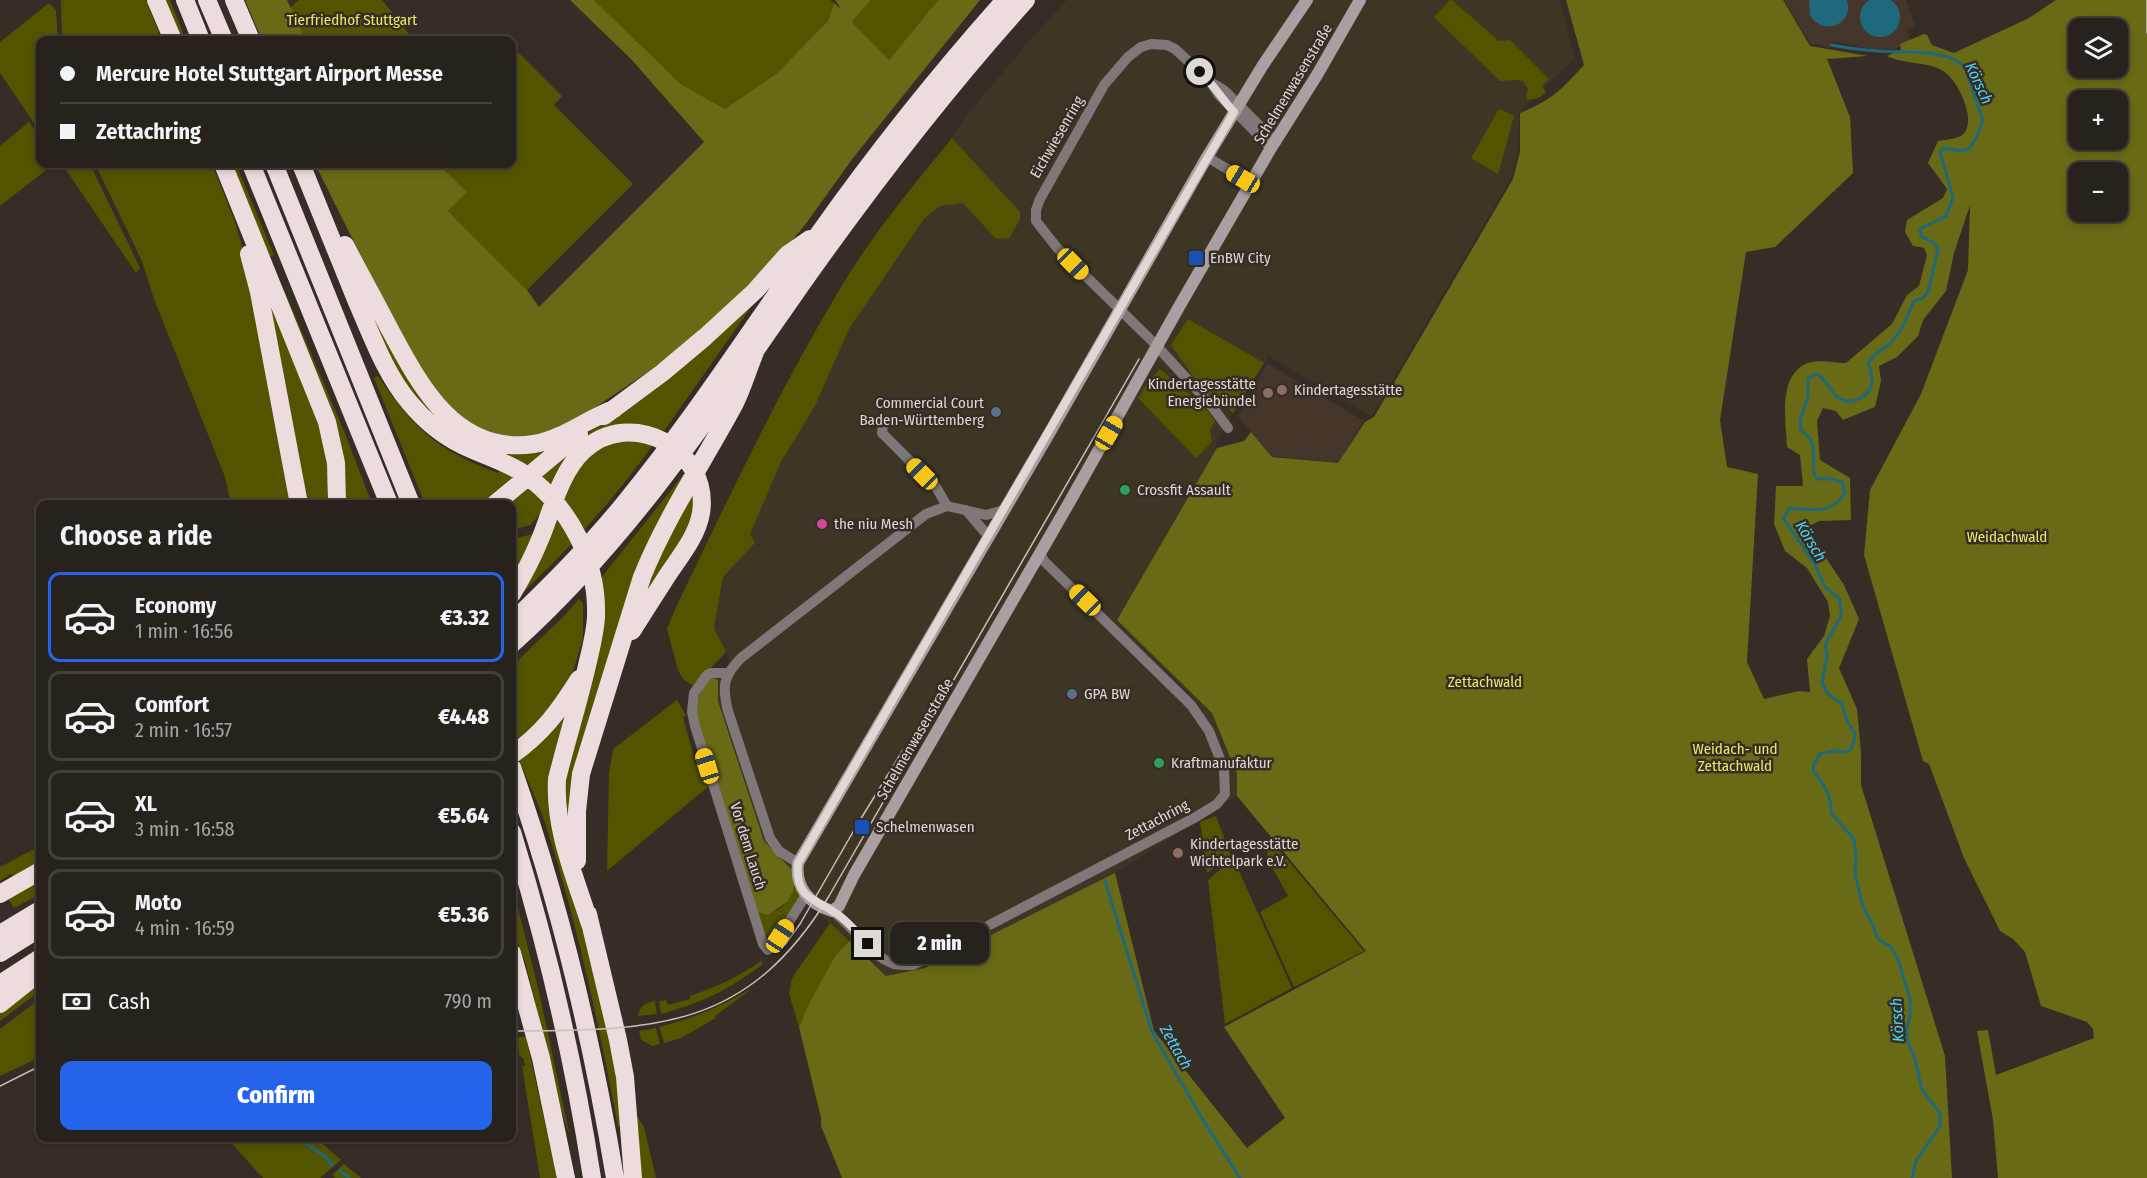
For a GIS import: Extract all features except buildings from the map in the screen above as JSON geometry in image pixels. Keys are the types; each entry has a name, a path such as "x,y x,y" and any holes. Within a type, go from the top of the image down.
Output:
{"highway":[{"path":"156,0 171,36"},
{"path":"185,0 199,36"},
{"path":"207,0 222,36"},
{"path":"234,0 249,36"},
{"path":"516,618 564,571 626,501 683,427 820,232 908,116 1005,0"},
{"path":"516,640 580,577 639,510 691,444 839,233 893,161 970,64 1026,0"},
{"path":"225,168 327,422 336,463 337,500"},
{"path":"252,168 387,500"},
{"path":"276,168 409,500"},
{"path":"303,168 367,326 386,367 410,402 435,428 462,445 505,463 537,483 573,526 588,561 596,600 593,642 557,779 556,795 560,828 590,924"},
{"path":"311,189 335,227 418,382 450,420 490,440 519,445 558,437 593,417 614,409"},
{"path":"245,217 245,237 259,292 298,500"},
{"path":"500,500 580,434 705,337 755,291 787,255 820,232"},
{"path":"318,273 342,302 368,349 386,367"},
{"path":"633,1178 628,1102 623,1068 577,861 578,800 587,753 618,651 653,550 737,400 755,352"},
{"path":"516,587 532,558 567,473 581,452 614,434 635,432 649,435 671,445 693,470 700,491 701,511 694,534 618,651"},
{"path":"516,760 548,724 586,667"},
{"path":"516,778 570,962 596,1074 615,1178"},
{"path":"516,847 552,980 574,1079 592,1178"},
{"path":"2,893 36,873"},
{"path":"0,953 16,927 36,911"},
{"path":"0,984 36,967"},
{"path":"516,967 551,1100 566,1178"},
{"path":"0,1004 36,968"},
{"path":"516,988 531,1019"}],"street":[{"path":"832,910 813,902 806,895 798,879 798,863 989,537 1207,157 1307,0"},
{"name":"Schelmenwasenstraße","path":"832,910 840,903 1251,183 1360,0"},
{"name":"Eichwiesenring","path":"1121,309 1058,249 1036,221 1036,210 1040,198 1104,85 1128,57 1141,47 1151,44 1167,45 1212,83 1224,90 1237,108 1274,145"},
{"path":"1207,157 1251,183"},
{"path":"1121,309 1210,404 1227,428"},
{"path":"883,424 882,433 936,487 947,506"},
{"path":"729,673 741,658 935,509 947,506 986,515 1004,510"},
{"path":"966,510 989,537"},
{"name":"Zettachring","path":"832,910 886,960 898,965 913,965 1196,817 1217,804 1225,794 1224,769 1209,731 1191,705 1044,561 1040,553"},
{"name":"Vor dem Lauch","path":"798,863 779,851 770,838 728,711 724,683 729,673 711,673 704,678 694,693 692,712 694,726 763,944 768,950 780,936 806,895"}],"shaded area":[{"path":"1067,0 1560,0 1575,58 1519,112 1518,151 1511,178 1372,416 1268,356 1216,441 1217,448 1209,464 1117,620 1212,713 1237,774 1237,796 1115,873 925,968 886,976 798,894 795,883 777,855 764,841 718,701 718,680 727,672 729,657 714,628 723,577 755,543 750,534 781,462 815,406 849,329 924,219 940,206 963,203 1009,238 1020,220 1020,212 952,138 967,115 1035,34"},
{"path":"1784,0 1906,0 1915,26 1907,30 1911,42 1895,49 1876,50 1832,41 1830,48 1817,44 1811,45"},
{"name":"Kindertagesstätte","path":"1267,363 1364,421 1338,463 1272,456 1238,417"}],"green space":[{"path":"61,0 146,0 160,36 62,36"},
{"path":"162,0 170,0 184,36 177,36"},
{"path":"245,0 287,0 304,36 260,36"},
{"name":"Tierfriedhof Stuttgart","path":"299,0 382,0 411,36 304,36 290,8"},
{"path":"570,0 594,0 681,84 725,109 777,73 828,21 834,3 841,9 835,0 871,0 852,22 889,60 938,0 980,0 853,158 805,225 739,299 651,370 573,422 533,436 499,436 469,424 439,396 412,353 375,284 317,168 442,168 467,192 448,211 527,290 539,307 704,142 631,59"},
{"path":"594,0 830,0 834,3 828,21 777,73 725,109 681,84"},
{"path":"871,0 938,0 889,60 852,22"},
{"path":"1450,0 1499,41 1510,40 1549,79 1542,86 1546,92 1539,98 1528,100 1526,98 1528,89 1523,81 1500,81 1434,17"},
{"name":"Zettachwald","path":"1566,0 1783,0 1810,46 1868,56 1827,59 1850,117 1853,173 1775,247 1746,252 1720,420 1727,467 1758,474 1747,662 1764,699 1799,691 1810,692 1807,659 1824,636 1830,616 1828,602 1807,568 1785,551 1774,524 1776,486 1803,486 1800,455 1787,447 1785,412 1787,388 1798,369 1808,363 1822,361 1846,363 1892,324 1907,295 1919,286 1927,255 1924,248 1913,246 1905,232 1907,220 1943,198 1947,189 1928,163 1938,141 1961,136 1968,122 1968,113 1961,94 1946,73 1940,69 1887,56 1901,50 1900,44 1924,34 1927,35 1932,45 1954,53 2029,18 2056,0 2147,0 2147,1178 1998,1178 1993,1120 1977,1031 1988,1030 1996,1075 2094,1038 2093,1029 2087,1022 2041,1006 2025,952 2013,939 2000,931 1964,858 1929,764 1923,761 1864,555 1870,490 1921,394 1968,270 1970,205 1954,253 1946,291 1923,320 1918,336 1897,357 1879,366 1881,381 1875,407 1843,420 1836,411 1823,408 1817,421 1820,460 1850,478 1851,520 1819,521 1806,528 1844,585 1859,619 1839,668 1857,709 1861,785 1945,1056 1952,1178 842,1178 821,1126 799,1027 835,956 849,941 886,976 925,968 1115,873 1154,1031 1247,1148 1285,1118 1224,1027 1366,951 1237,796 1237,774 1212,713 1117,620 1217,448 1244,441 1251,432 1272,457 1338,463 1365,422 1374,417 1513,179 1520,152 1520,113 1540,104 1569,81 1584,65"},
{"path":"49,3 56,10 58,36 36,36 36,126 0,73 0,42"},
{"path":"516,50 562,96 554,105 633,184 527,290 448,211 467,192 442,168 516,168"},
{"path":"1499,109 1514,116 1498,174 1471,158"},
{"path":"29,122 36,133 36,168 49,168 0,206 0,146"},
{"path":"952,138 1020,212 1020,220 1009,238 996,239 963,203 940,206 924,219 849,329 815,406 781,462 750,534 755,543 723,577 714,628 726,652 693,686 683,679 678,670 667,629 677,605 736,483 820,323 881,227"},
{"path":"65,168 92,168 140,268 136,273"},
{"path":"97,168 214,168 243,249 289,500 230,500 225,477 154,299 142,261"},
{"path":"231,168 238,168 274,255 267,257"},
{"path":"263,287 309,397 325,450 328,485 326,500 303,500"},
{"path":"360,288 557,443 492,500 423,500 374,378 378,376 416,424 443,446 459,456 498,473 509,459 423,409 391,361"},
{"path":"281,290 284,290 370,500 342,500"},
{"path":"761,293 664,431 645,425 608,430 530,525 516,529 516,500 506,500"},
{"path":"1188,319 1264,363 1233,413 1213,392 1208,397 1171,345"},
{"path":"1160,369 1204,406 1215,421 1210,430 1212,442 1196,458 1138,398"},
{"path":"608,441 655,442 589,525 516,599 561,499 584,458"},
{"path":"699,455 655,534 571,843 560,796 601,578"},
{"path":"690,490 696,493 692,528 636,614 647,577"},
{"path":"533,534 516,576 516,538"},
{"path":"579,599 583,604 583,638 574,668 565,690 549,712 516,744 516,662"},
{"path":"711,677 718,680 718,701 764,841 791,869 795,883 787,902 768,915 757,912 696,713 700,692"},
{"path":"677,700 686,715 683,717 696,764 703,761 710,785 607,871 609,773 613,749"},
{"path":"569,710 553,779 607,1019 623,1125 618,1127 579,941 545,823 519,759 539,744"},
{"path":"1216,816 1231,856 1207,873 1200,822"},
{"path":"1276,846 1364,951 1294,987 1260,912 1288,896 1268,860 1267,851"},
{"path":"36,848 36,864 14,877 11,874 0,881 0,867"},
{"path":"1233,858 1292,988 1225,1024 1208,880"},
{"path":"36,881 36,896 14,908 8,898"},
{"path":"795,883 800,896 777,933 770,940 765,934 757,912 777,910 791,896"},
{"path":"516,900 539,992 570,1137 558,1100 525,961 516,940"},
{"path":"830,923 849,941 835,956 799,1027 789,994 792,978"},
{"path":"761,961 763,964 726,989 690,1005 661,1014 659,1001 666,1000 668,1005 690,999 690,996 727,981"},
{"path":"36,984 36,994 0,1021 0,1011"},
{"path":"753,988 715,1016 716,1018 681,1038 664,1043 659,1027 708,1011"},
{"path":"655,1001 657,1014 638,1016 643,1005"},
{"path":"36,1002 36,1059 0,1076 0,1029"},
{"path":"656,1028 660,1044 652,1046 641,1040 639,1031"},
{"path":"518,1037 526,1037 557,1178 540,1178 522,1066 525,1066 524,1059 519,1055"},
{"path":"635,1113 644,1127 656,1178 638,1178"},
{"path":"231,1142 321,1142 341,1160 320,1178 263,1178"},
{"path":"344,1164 361,1178 335,1178 332,1175"}],"water":[{"path":"1872,-1 1888,-1 1898,9 1900,17 1898,25 1888,35 1880,37 1872,35 1862,25 1860,17 1862,9"},
{"path":"1809,0 1847,0 1846,16 1836,25 1829,27 1822,25 1810,15"}],"waterway":[{"name":"Körsch","path":"1831,45 1872,51 1936,54 1957,61 1965,67 1983,121 1969,149 1960,151 1945,148 1940,152 1953,198 1946,216 1920,229 1921,236 1935,244 1938,249 1928,292 1923,298 1914,301 1898,334 1868,363 1872,383 1867,393 1860,399 1847,401 1835,395 1820,376 1816,374 1808,378 1808,397 1800,420 1801,430 1810,438 1813,445 1814,474 1817,479 1842,482 1845,493 1840,500 1828,508 1821,510 1790,508 1783,518 1814,563 1825,587 1839,598 1841,608 1841,616 1825,645 1827,656 1822,683 1828,694 1842,704 1848,723 1855,733 1854,742 1851,749 1846,752 1833,751 1820,754 1813,771 1826,790 1831,813 1854,839 1855,874 1863,907 1878,939 1891,947 1899,962 1910,999 1910,1016 1906,1031 1908,1042 1915,1059 1922,1090 1940,1113 1940,1126 1916,1161 1912,1178"},
{"name":"Zettach","path":"1105,881 1152,1032 1240,1178"},
{"path":"304,1142 325,1156 332,1165"},
{"path":"340,1171 349,1178"}],"tram line":[{"path":"2147,0 2147,33"},
{"path":"516,1031 610,1028 653,1023 693,1014 730,998 765,974 798,941 829,896 1139,359"},
{"path":"785,945 800,924 903,750"},
{"path":"0,1086 36,1068"}],"place":[{"name":"EnBW City","path":"1196,258"},
{"name":"Kindertagesstätte","path":"1282,390"},
{"name":"Kindertagesstätte Energiebündel","path":"1268,393"},
{"name":"Commercial Court Baden-Württemberg","path":"996,412"},
{"name":"Crossfit Assault","path":"1125,490"},
{"name":"the niu Mesh","path":"822,524"},
{"name":"GPA BW","path":"1072,694"},
{"name":"Kraftmanufaktur","path":"1159,763"},
{"name":"Schelmenwasen","path":"862,827"},
{"name":"Kindertagesstätte Wichtelpark e.V.","path":"1178,853"}],"route":[{"path":"868,944 843,918 832,910 813,902 806,895 798,879 798,863 882,722 963,578 1050,432 1234,112 1218,94 1212,83 1200,72"}],"park label":[{"name":"Weidachwald","path":"2007,537"},
{"name":"Weidach- und Zettachwald","path":"1735,758"}]}
